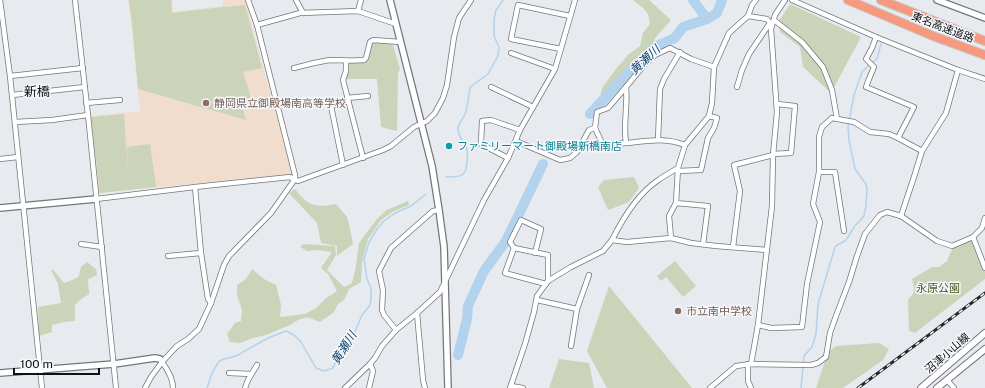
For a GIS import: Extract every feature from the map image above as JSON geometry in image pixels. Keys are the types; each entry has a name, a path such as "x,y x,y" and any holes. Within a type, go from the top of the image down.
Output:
{"highway":[{"name":"東名高速道路","path":"848,0 933,36 985,55"},
{"name":"東名高速道路","path":"881,0 985,41"}],"main road":[{"name":"沼津小山線","path":"921,388 985,333"},
{"name":"沼津小山線","path":"937,388 985,349"}],"street":[{"path":"0,0 10,76 42,388"},
{"path":"75,0 116,388"},
{"path":"145,388 162,362 177,346 194,335 199,329 211,303 224,265 229,256 271,213 295,179 257,25 248,0"},
{"path":"296,0 303,12"},
{"path":"358,11 361,0"},
{"path":"390,0 432,166 439,210 444,247 448,388"},
{"path":"0,208 96,199 290,177 298,181 383,150 391,146 414,127 427,120 435,113 443,98 459,18 471,0"},
{"path":"345,388 370,364 382,346 396,330 440,292 484,200 508,158 520,130 555,69 574,0"},
{"path":"671,238 669,216 676,203 678,169 685,144 709,116 712,103 714,67 729,33 748,16 752,5 756,0"},
{"path":"751,388 748,381 749,364 758,325 772,206 773,154 777,104 771,29 775,15 785,0"},
{"path":"792,0 876,37 958,70 985,79"},
{"path":"937,0 985,18"},
{"path":"561,48 511,39 518,5 570,16"},
{"path":"257,25 303,12 358,11 396,24"},
{"path":"738,86 742,70 749,54 770,23 767,19 748,16"},
{"path":"774,20 802,42 823,67 832,90 837,119"},
{"path":"876,37 866,59 874,67 866,87 914,107 898,138"},
{"path":"294,68 332,60 364,60 366,58 370,42 373,40 400,42"},
{"path":"685,144 675,141 658,140 603,144 595,128 597,112 608,108 655,54 670,48 691,59 714,67"},
{"path":"658,140 660,88 680,52"},
{"path":"511,53 555,69"},
{"path":"346,61 346,71 343,80 362,158"},
{"path":"10,76 83,68"},
{"path":"901,216 922,151 946,113 958,70"},
{"path":"12,95 85,87"},
{"path":"491,87 533,107"},
{"path":"626,87 626,143"},
{"path":"343,165 330,106 347,100 368,96"},
{"path":"86,103 120,100"},
{"path":"733,247 740,190 734,165 773,154 791,153 795,106 777,104"},
{"path":"14,122 52,120 88,115"},
{"path":"523,388 510,387 525,344 538,296 547,282 571,267 603,251 643,193 656,181 678,169 701,170 708,138 714,128 716,118 709,116"},
{"path":"758,325 772,328 802,327 806,284 820,222 813,204 819,172 819,137 822,127 832,118 854,122 870,132 889,134 922,151"},
{"path":"508,158 481,144 482,120 491,120 520,130"},
{"path":"516,141 560,160 570,158 577,152 589,130 595,128"},
{"path":"0,159 18,157"},
{"path":"819,172 835,172 844,231"},
{"path":"195,187 201,253 208,299 211,303"},
{"path":"676,203 708,206 703,244"},
{"path":"396,330 384,315 382,310 383,290 379,271 391,248 434,211 439,210"},
{"path":"710,388 736,366 749,364 811,365 818,363 826,357 830,333 865,234 880,215 887,212 901,216 937,241 952,246 972,237 984,229 985,218"},
{"path":"535,253 541,229 521,220 510,242 514,248 535,253 548,255 547,282"},
{"path":"972,237 985,268"},
{"path":"612,240 627,242 671,238 690,243 767,250"},
{"path":"81,244 102,247"},
{"path":"514,248 505,273 547,282"},
{"path":"168,256 201,253"},
{"path":"571,346 577,309 589,274"},
{"path":"537,300 577,309"},
{"path":"417,313 425,388"},
{"path":"0,372 114,364 155,358 160,359 162,362 171,377 173,388"},
{"path":"369,388 373,371 370,364"},
{"path":"245,388 257,365"},
{"path":"229,373 252,374"},
{"path":"947,380 954,388"}],"shaded area":[{"name":"静岡県立御殿場南高等学校","path":"128,0 172,0 173,12 223,6 223,0 245,0 292,174 99,193 91,116 140,111"}],"green space":[{"path":"129,0 171,0 172,13 245,5 262,68 243,72 252,103 242,106 246,120 138,89"},
{"path":"633,0 649,0 671,20 655,38 652,48 600,100 602,88 628,55 640,46 643,33 650,24 648,14"},
{"path":"790,4 861,37 831,93 803,67 800,47 780,32 779,21"},
{"path":"376,41 393,45 400,69 398,74 397,131 381,127 377,79 346,79 350,62 366,58 371,43"},
{"path":"124,114 128,170 127,147 150,144 156,187 100,193 91,117"},
{"path":"634,177 639,188 629,202 608,210 598,187 604,180"},
{"path":"295,189 304,199 312,204 323,206 336,204 347,217 353,244 337,256 337,246 321,243 317,223 289,193"},
{"path":"408,201 409,205 394,211 381,220 368,239 362,262 361,282 349,289 344,300 338,304 334,312 320,322 307,317 266,335 240,343 230,342 227,334 235,323 241,321 242,310 237,295 237,285 246,279 252,269 264,279 276,285 281,305 280,317 305,314 316,308 325,299 337,291 328,274 321,268 332,252 317,250 307,251 300,247 303,244 335,246 336,255 327,270 344,287 352,283 359,243 377,219 387,210"},
{"name":"永原公園","path":"972,239 985,272 985,279 915,333 909,331 908,300 914,291 912,279 932,267 939,267 947,261 953,247"},
{"path":"675,261 696,286 683,297 666,277 661,281 657,276"},
{"path":"87,262 96,269 97,275 88,279 89,294 75,305 75,321 52,325 52,332 39,336 38,307 61,303 58,284 51,270 53,270 64,283 79,276 81,267"},
{"path":"609,286 692,388 607,388 587,351"},
{"path":"879,343 889,349 883,360 843,388 816,388 828,352 836,346"},
{"path":"559,359 589,363 594,388 549,388"}],"waterway":[{"name":"黄瀬川","path":"446,177 461,176 465,171 467,152 458,128 465,113 470,87 488,74 498,56 499,47 494,36 494,19 496,10 503,0"},
{"name":"黄瀬川","path":"693,0 707,19"},
{"name":"黄瀬川","path":"590,114 631,70 656,46 675,38 683,27 707,19 717,13 722,0"},
{"path":"872,63 877,59 881,44"},
{"path":"801,388 804,356 812,347 816,334 818,304 835,247 845,241 854,227 864,216 867,188 866,184 855,169 848,127 854,95 862,72 869,65"},
{"name":"黄瀬川","path":"458,355 467,319 468,306 484,271 506,241 543,164"},
{"name":"黄瀬川","path":"207,388 212,373 221,360 236,356 268,338 286,331 294,335 301,342 316,368 324,371 333,368 337,359 354,334 362,315 370,305 371,288 367,279 364,259 369,242 384,221 395,213 411,206 426,194"}],"railway":[{"path":"858,388 985,293"}],"place":[{"name":"静岡県立御殿場南高等学校","path":"206,103"},
{"name":"ファミリーマート御殿場新橋南店","path":"449,146"},
{"name":"市立南中学校","path":"678,311"}],"district":[{"name":"新橋","path":"37,91"}]}
